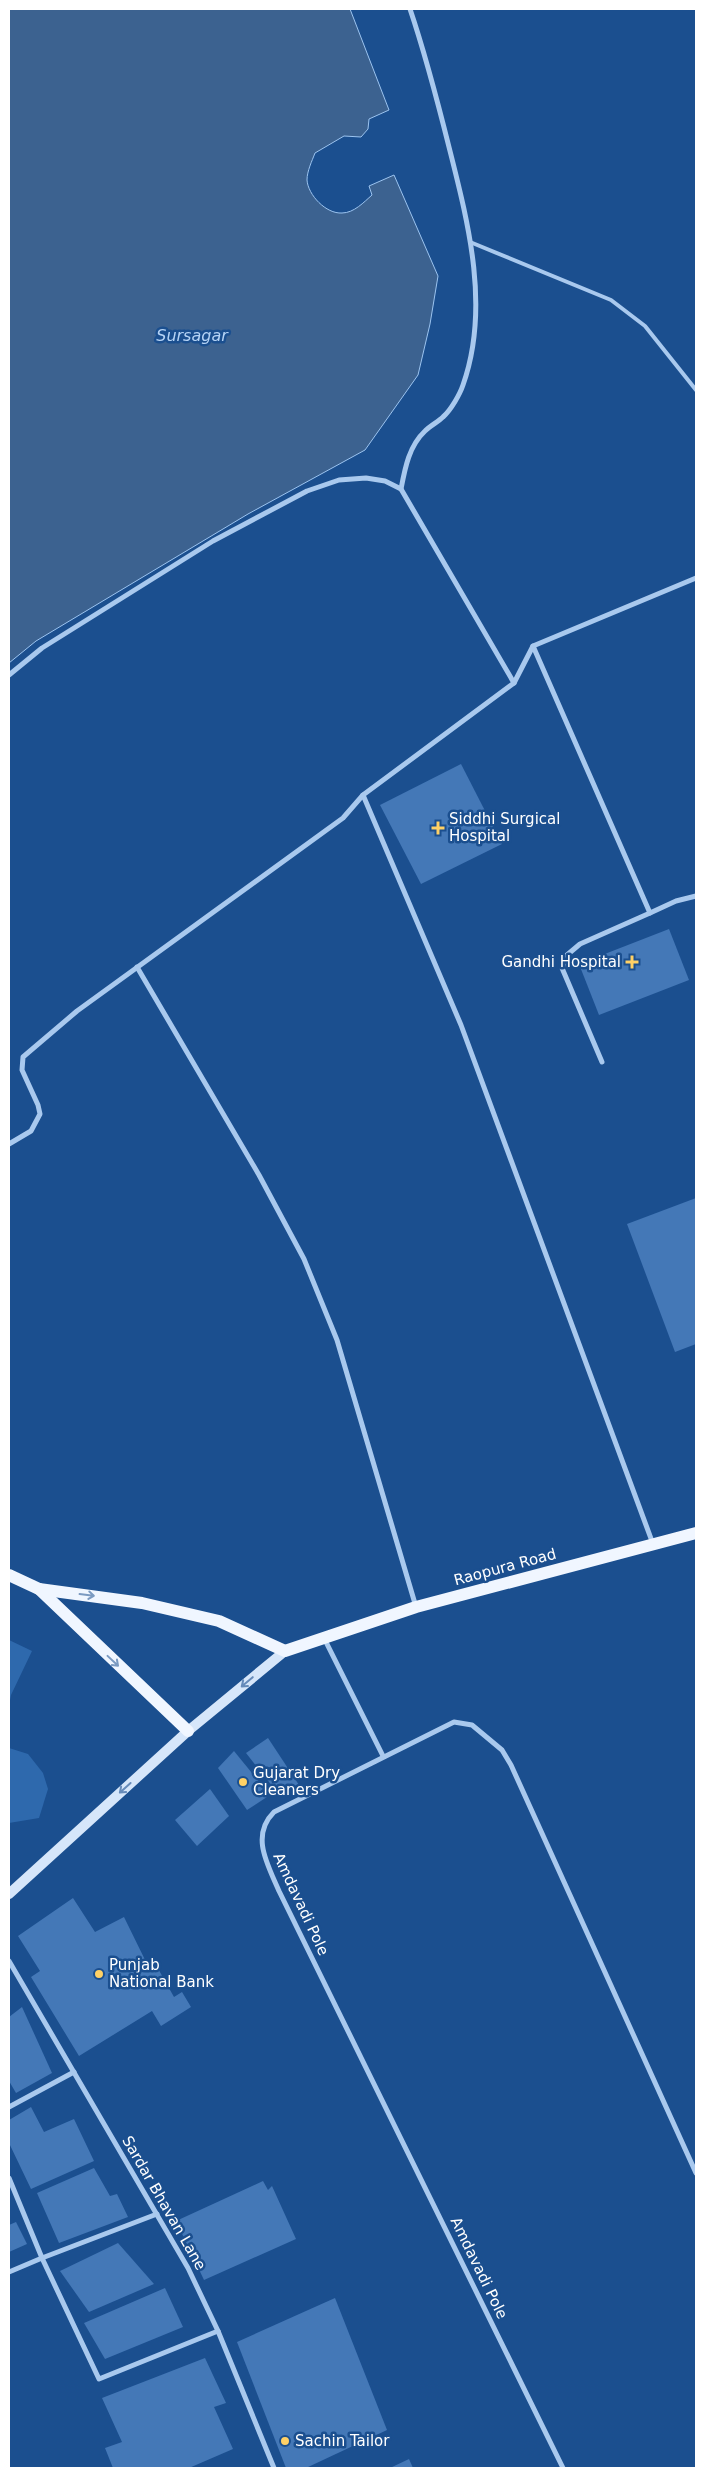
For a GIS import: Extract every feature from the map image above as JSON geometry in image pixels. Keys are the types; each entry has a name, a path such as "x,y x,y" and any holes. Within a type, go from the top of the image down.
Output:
{"main road":[{"name":"Raopura Road","path":"284,1650 416,1607 696,1533"},
{"path":"9,1575 39,1589 142,1603 220,1621 284,1650 188,1731 9,1894"},
{"path":"39,1589 188,1731"}],"street":[{"path":"401,489 408,457 424,432 444,416 463,386 475,332 476,301 464,206 430,66 410,9"},
{"path":"9,675 42,648 213,541 307,490 339,480 366,478 385,481 401,489 514,683"},
{"path":"9,1144 31,1131 40,1114 38,1105 22,1070 23,1057 77,1012 342,818 363,795 514,683 533,646 696,578"},
{"path":"533,646 650,913"},
{"path":"363,795 461,1025 653,1544"},
{"path":"602,1062 562,968 566,955 580,944 676,901 696,896"},
{"path":"137,967 259,1175 304,1259 337,1340 416,1607"},
{"path":"323,1638 383,1756"},
{"name":"Amdavadi Pole","path":"563,2468 265,1859 262,1835 264,1822 274,1812 454,1722 472,1725 502,1750 511,1765 696,2173"},
{"name":"Sardar Bhavan Lane","path":"9,1961 188,2268 218,2331 274,2468"},
{"path":"9,2107 74,2072"},
{"path":"9,2178 42,2258 99,2379 218,2331"},
{"path":"9,2272 157,2214"}],"lane":[{"path":"470,242 611,300 645,326 696,390"}],"shaded area":[{"path":"9,1640 32,1651 11,1695 9,1705"},
{"path":"9,1748 28,1754 43,1773 48,1789 39,1818 9,1823"}],"water":[{"name":"Sursagar","path":"9,9 350,9 389,110 369,119 368,129 361,137 344,136 315,153 308,173 308,186 314,197 324,207 336,212 346,213 358,207 372,195 369,186 394,175 438,276 430,324 418,375 365,450 248,514 36,641 9,663"}],"building":[{"path":"461,764 502,844 421,884 380,805"},
{"path":"669,929 689,980 599,1015 579,964"},
{"path":"696,1198 696,1344 675,1352 627,1224"},
{"path":"268,1738 299,1785 280,1796 246,1753"},
{"name":"Gujarat Dry Cleaners","path":"234,1751 270,1795 247,1810 218,1768"},
{"path":"210,1789 229,1816 197,1846 175,1820"},
{"name":"Punjab National Bank","path":"73,1898 95,1932 124,1917 149,1968 156,1965 174,1997 182,1992 191,2007 161,2026 152,2011 79,2056 31,1977 40,1971 18,1936"},
{"path":"22,2007 52,2073 16,2093 9,2081 9,2017"},
{"path":"31,2107 44,2132 74,2119 94,2161 31,2189 9,2143 9,2120"},
{"path":"94,2168 110,2196 117,2194 128,2217 59,2243 37,2193"},
{"path":"263,2181 268,2190 272,2186 296,2239 204,2280 176,2221"},
{"path":"16,2222 27,2244 9,2252 9,2225"},
{"path":"118,2243 154,2284 89,2312 60,2271"},
{"path":"165,2288 183,2327 105,2359 84,2323"},
{"path":"335,2298 387,2430 306,2468 286,2468 237,2342"},
{"path":"205,2358 226,2403 214,2407 233,2449 189,2468 113,2468 105,2448 122,2442 102,2398"},
{"path":"409,2459 413,2468 390,2468"}],"place":[{"name":"Siddhi Surgical Hospital","path":"438,828"},
{"name":"Gandhi Hospital","path":"632,962"},
{"name":"Gujarat Dry Cleaners","path":"243,1782"},
{"name":"Punjab National Bank","path":"99,1974"},
{"name":"Sachin Tailor","path":"285,2441"}]}
